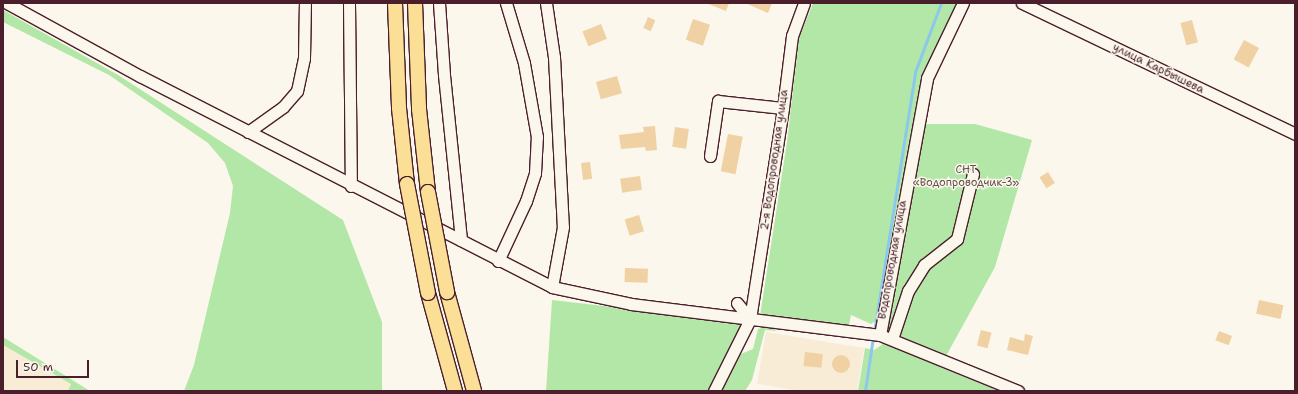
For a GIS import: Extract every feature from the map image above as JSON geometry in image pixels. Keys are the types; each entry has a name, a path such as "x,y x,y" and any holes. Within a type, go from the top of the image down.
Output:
{"main road":[{"path":"395,3 399,108 407,184 428,293 455,391"},
{"path":"415,3 420,108 428,192 447,292 474,391"}],"street":[{"path":"7,3 140,76 351,186 462,240 498,261 552,287 631,304 880,335 1018,391"},
{"path":"248,132 283,107 297,91 304,58 305,3"},
{"path":"348,3 351,186"},
{"path":"439,3 444,75 462,240"},
{"path":"498,261 526,201 535,173 537,137 524,63 506,3"},
{"path":"546,3 554,58 563,227 552,287"},
{"name":"2-я Водопроводная улица","path":"714,391 750,319 783,108 792,36 804,3"},
{"name":"Водопроводная улица","path":"880,335 926,78 963,3"},
{"name":"улица Карбышева","path":"1022,3 1295,134"},
{"path":"710,156 718,101 783,108"},
{"path":"892,339 908,291 924,265 957,239 973,174"},
{"path":"737,303 750,319"}],"shaded area":[{"path":"766,332 864,348 857,391 801,391 757,384"},
{"path":"3,345 71,384 68,391 3,391"}],"green space":[{"path":"813,3 959,3 923,76 879,319 871,324 851,315 849,325 760,316 787,142 799,38"},
{"path":"3,10 118,75 343,220 382,322 382,391 184,391 194,365 230,213 233,186 225,163 208,143 109,75 3,22"},
{"name":"СНТ «Водопроводчик-3»","path":"921,124 975,124 1032,140 995,267 940,367 999,391 858,391 865,348 874,350 883,344"},
{"path":"552,300 734,321 742,326 731,351 741,354 753,349 758,329 773,325 776,331 765,330 752,380 745,391 546,391"},
{"path":"3,337 90,391 68,391 71,384 3,345"}],"building":[{"path":"706,3 729,3 726,11"},
{"path":"745,3 772,3 768,13"},
{"path":"648,17 655,20 651,31 643,28"},
{"path":"693,19 710,25 703,46 686,40"},
{"path":"1192,20 1198,42 1186,45 1180,23"},
{"path":"601,24 607,39 588,46 582,31"},
{"path":"1244,40 1259,48 1249,67 1234,59"},
{"path":"617,76 622,93 601,99 596,82"},
{"path":"655,126 657,150 646,151 645,147 621,149 619,135 644,132 643,127"},
{"path":"675,127 689,129 686,149 672,147"},
{"path":"728,134 743,137 735,174 721,171"},
{"path":"590,162 592,179 583,180 581,163"},
{"path":"1048,172 1055,183 1046,188 1040,177"},
{"path":"640,176 642,190 622,193 620,179"},
{"path":"639,215 644,231 630,236 625,219"},
{"path":"625,268 648,269 647,283 625,282"},
{"path":"1259,300 1283,305 1281,319 1256,314"},
{"path":"981,330 992,333 987,348 977,345"},
{"path":"1219,331 1232,336 1228,345 1215,340"},
{"path":"1025,334 1033,336 1028,355 1007,350 1010,337 1024,341"},
{"path":"805,352 823,354 821,368 804,366"},
{"path":"841,355 847,358 850,364 847,370 841,373 835,370 832,364 835,358"}],"waterway":[{"path":"874,332 915,72 941,3"},
{"path":"865,391 873,337"}]}
